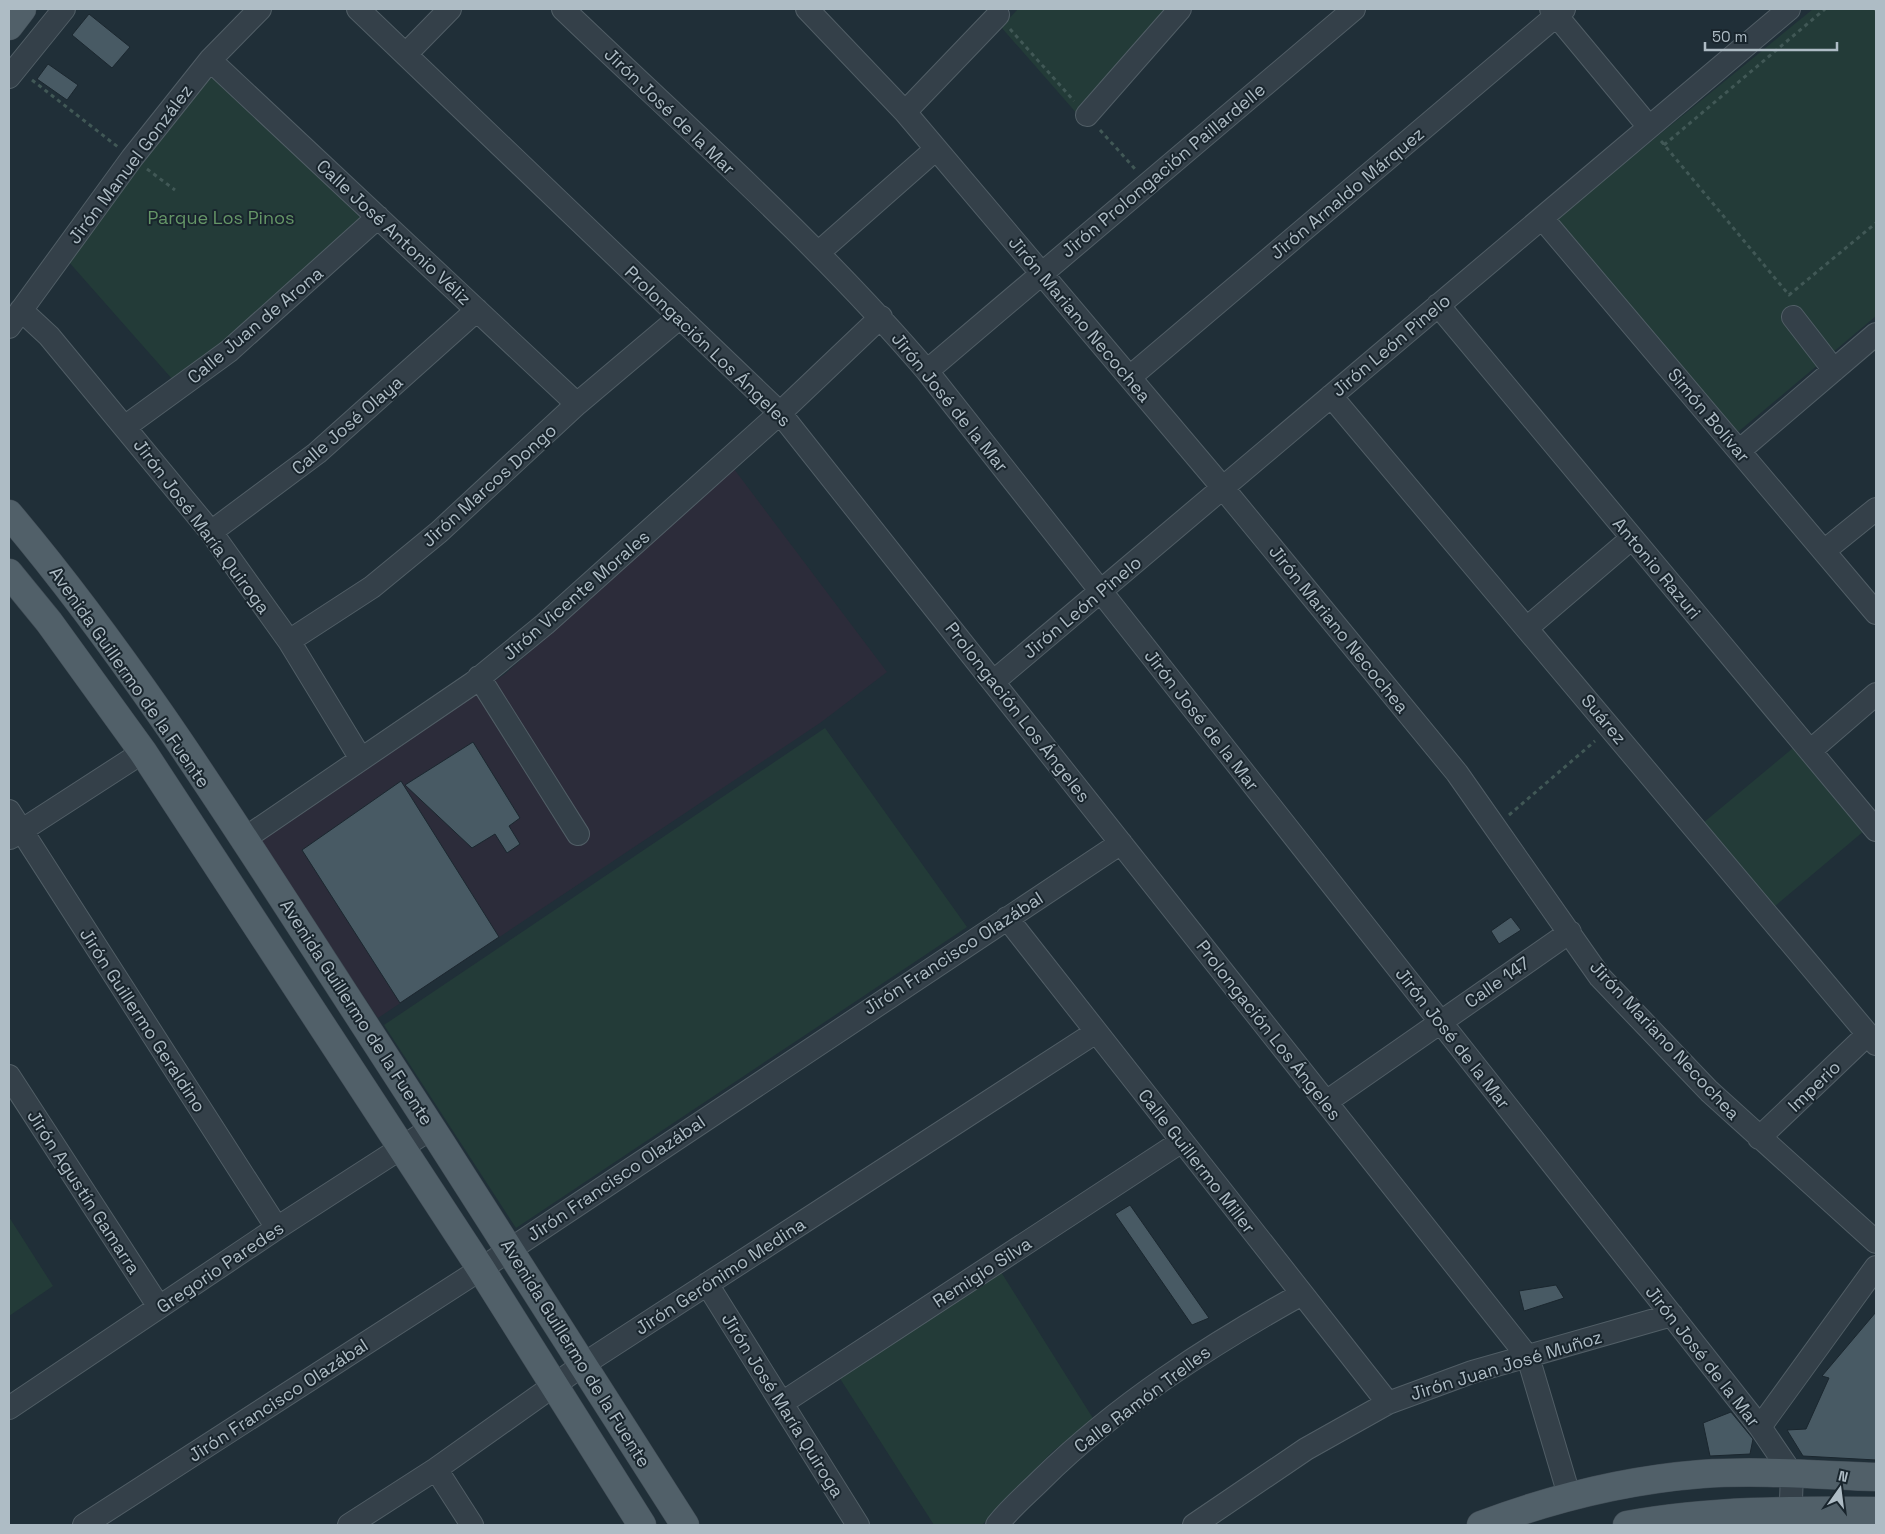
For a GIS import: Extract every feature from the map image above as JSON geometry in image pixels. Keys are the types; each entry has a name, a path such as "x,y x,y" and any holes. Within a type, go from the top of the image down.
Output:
{"main road":[{"path":"9,26 22,9"},
{"name":"Avenida Guillermo de la Fuente","path":"9,514 80,601 142,687 244,839 510,1248 685,1525"},
{"name":"Avenida Guillermo de la Fuente","path":"9,573 49,622 143,752 481,1268 642,1525"},
{"path":"1481,1525 1569,1495 1648,1480 1704,1474 1792,1474 1876,1477"},
{"path":"1628,1525 1712,1513 1791,1517 1876,1511"}],"street":[{"path":"12,72 64,9"},
{"name":"Jirón Manuel González","path":"15,319 132,158 210,60 260,9"},
{"name":"Prolongación Los Ángeles","path":"358,9 780,413 1528,1357 1569,1495"},
{"path":"406,54 450,9"},
{"name":"Jirón José de la Mar","path":"563,9 818,253 881,318 927,371 1760,1427 1792,1474"},
{"name":"Jirón Mariano Necochea","path":"807,9 905,112 1223,488 1457,773 1600,977 1709,1091 1876,1242"},
{"path":"1087,115 1180,9"},
{"name":"Jirón Prolongación Paillardelle","path":"927,371 1354,9"},
{"name":"Jirón León Pinelo","path":"993,682 1789,9"},
{"path":"1557,11 1649,127"},
{"name":"Jirón Arnaldo Márquez","path":"1130,377 1557,11"},
{"path":"905,112 998,15"},
{"name":"Calle José Antonio Véliz","path":"210,60 577,404"},
{"path":"818,253 936,149"},
{"name":"Calle Juan de Arona","path":"126,426 230,351 378,217"},
{"name":"Simón Bolívar","path":"1542,218 1876,613"},
{"name":"Antonio Razuri","path":"1438,305 1876,830"},
{"name":"Calle José Olaya","path":"211,532 318,453 477,310"},
{"name":"Jirón Marcos Dongo","path":"289,641 380,581 439,532 577,404 680,317"},
{"path":"1793,317 1834,370"},
{"name":"Jirón Vicente Morales","path":"244,839 479,677 545,624 780,413 881,318"},
{"name":"Jirón José María Quiroga","path":"15,319 49,336 126,426 211,532 289,641 361,759"},
{"path":"1739,451 1876,334"},
{"name":"Suárez","path":"1332,396 1872,1039"},
{"path":"1824,552 1876,509"},
{"path":"1527,628 1632,538"},
{"path":"479,677 578,834"},
{"path":"1810,751 1876,694"},
{"path":"15,834 143,752"},
{"name":"Jirón Guillermo Geraldino","path":"9,811 15,834 277,1228"},
{"name":"Jirón Francisco Olazábal","path":"84,1525 481,1268 1121,843"},
{"name":"Calle Guillermo Miller","path":"1007,918 1388,1403"},
{"name":"Calle 147","path":"1326,1102 1570,932"},
{"name":"Jirón Gerónimo Medina","path":"349,1525 436,1469 584,1364 1096,1032"},
{"name":"Imperio","path":"1759,1138 1872,1039"},
{"name":"Jirón Agustín Gamarra","path":"9,1076 159,1307"},
{"name":"Gregorio Paredes","path":"9,1408 277,1228 432,1128"},
{"name":"Remigio Silva","path":"782,1403 1182,1141"},
{"path":"1760,1427 1876,1267"},
{"name":"Jirón José María Quiroga","path":"707,1284 858,1525"},
{"name":"Calle Ramón Trelles","path":"997,1525 1062,1459 1105,1424 1194,1358 1302,1294"},
{"name":"Jirón Juan José Muñoz","path":"1194,1525 1306,1449 1388,1403 1437,1383 1672,1316"},
{"path":"436,1469 472,1525"},
{"path":"1791,1517 1792,1474"}],"path":[{"path":"1825,9 1664,145 1789,295 1876,223"},
{"path":"12,72 175,190"},
{"path":"1496,827 1611,727"}],"shaded area":[{"path":"734,469 887,672 820,723 378,1018 259,841 505,674"}],"green space":[{"path":"1018,9 1174,9 1079,116 1001,27"},
{"path":"1813,9 1876,9 1876,316 1738,432 1556,219"},
{"name":"Parque Los Pinos","path":"212,73 363,220 220,347 173,380 68,261"},
{"path":"825,728 967,927 516,1228 384,1025"},
{"path":"1793,748 1864,831 1774,907 1703,823"},
{"path":"9,1217 53,1286 9,1316"},
{"path":"1001,1272 1094,1420 1053,1451 982,1525 934,1525 839,1377"}],"building":[{"path":"89,14 130,47 112,68 72,35"},
{"path":"48,64 78,85 67,100 37,79"},
{"path":"473,742 520,818 509,826 520,844 507,853 495,834 472,848 405,785"},
{"path":"401,781 499,937 400,1003 302,850"},
{"path":"1511,917 1521,930 1499,944 1491,931"},
{"path":"1130,1205 1209,1318 1192,1325 1115,1214"},
{"path":"1556,1285 1564,1298 1524,1311 1519,1291"},
{"path":"1876,1312 1876,1460 1803,1456 1787,1430 1806,1429 1829,1378 1822,1376"},
{"path":"1731,1412 1753,1439 1750,1454 1710,1456 1703,1423"}]}
